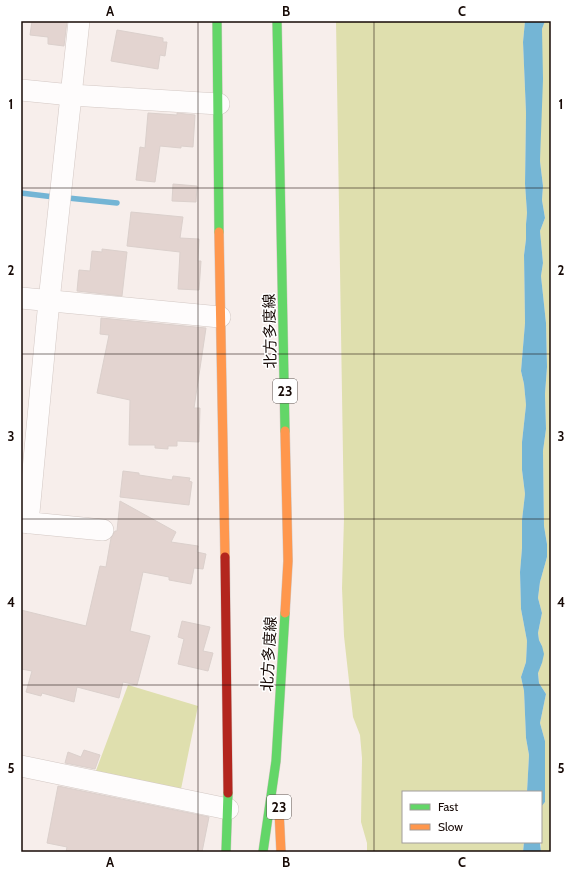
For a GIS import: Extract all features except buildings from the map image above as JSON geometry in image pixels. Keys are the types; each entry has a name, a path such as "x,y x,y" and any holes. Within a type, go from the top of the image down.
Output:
{"main road":[{"path":"217,21 220,317 227,632 228,809 226,852"},
{"name":"北方多度線","path":"276,761 288,562 277,21"},
{"path":"263,852 276,761"},
{"name":"23","path":"276,761 281,852"}],"street":[{"path":"79,21 25,522 103,530"},
{"path":"21,90 71,95 219,104"},
{"path":"21,298 220,317"},
{"path":"21,766 228,809"}],"green space":[{"path":"336,21 525,21 523,42 526,113 525,184 527,213 524,255 525,323 521,371 526,405 522,442 522,470 525,494 522,520 520,572 521,609 527,641 526,662 521,677 524,691 526,738 529,755 527,791 402,791 402,843 524,843 523,852 367,852 367,843 361,822 362,758 360,735 353,717 344,636 342,588 344,518"},
{"path":"545,21 551,21 551,852 541,852 542,806 545,802 545,741 540,723 546,694 539,683 538,672 542,663 542,646 538,633 542,613 538,598 540,582 547,557 547,544 544,526 543,451 546,429 545,394 547,367 546,323 541,276 543,263 540,231 545,218 542,200 543,186 540,161 542,29"},
{"path":"128,685 198,706 180,794 94,776"}],"water":[{"path":"525,21 545,21 542,29 543,79 540,161 543,186 542,200 545,218 540,231 543,263 541,276 546,323 547,367 545,394 546,429 543,451 544,526 547,544 547,557 540,582 538,598 542,613 538,633 544,654 538,673 539,683 546,694 540,723 545,741 545,802 542,806 542,791 527,791 529,755 526,738 524,691 521,677 526,662 527,641 521,609 520,572 522,520 525,494 522,470 522,442 526,405 521,371 525,323 524,255 527,213 525,184 526,113 523,42"},
{"path":"524,843 540,843 541,852 523,852"}],"waterway":[{"path":"21,193 54,198"},
{"path":"68,198 117,203"}],"traffic: fast":[{"path":"217,21 219,232"},
{"path":"277,21 285,431"},
{"path":"263,852 276,761 285,613"},
{"path":"226,852 228,793"}],"traffic: slow":[{"path":"219,232 225,557"},
{"path":"285,431 288,561 285,613"},
{"path":"279,810 281,852"}],"traffic: jam":[{"path":"225,557 228,793"}]}
